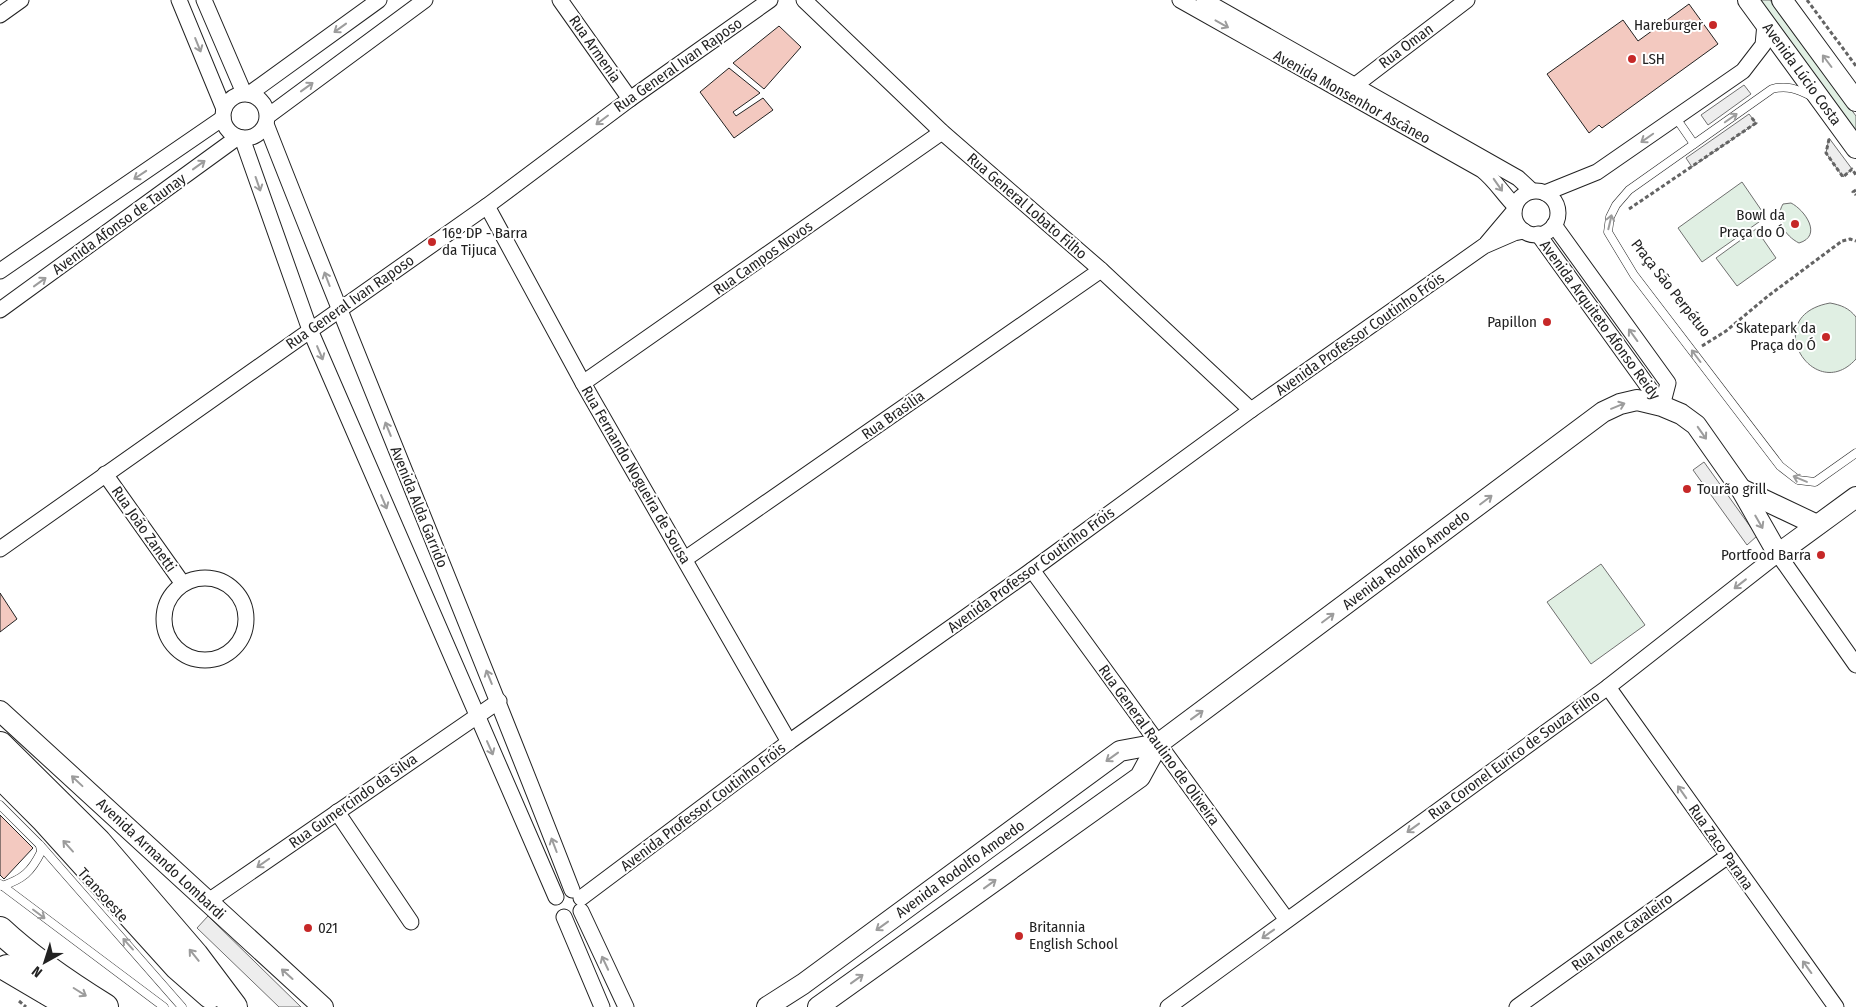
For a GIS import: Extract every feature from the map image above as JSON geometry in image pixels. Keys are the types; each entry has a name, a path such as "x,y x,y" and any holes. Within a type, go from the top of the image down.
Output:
{"highway":[{"path":"0,746 98,842 195,955 234,1007"},
{"path":"0,775 44,819 178,966 224,1007"},
{"path":"0,930 14,944 58,978 105,1007"},
{"path":"3,965 73,1007"}],"street":[{"path":"0,15 21,0"},
{"path":"179,0 223,114 225,126 230,132 240,137 257,135 267,120 425,0"},
{"path":"204,0 246,94 262,101 266,108 267,120"},
{"path":"223,114 228,101 235,96 246,94 380,0"},
{"name":"Rua Armenia","path":"560,0 630,98"},
{"name":"Rua General Ivan Raposo","path":"0,549 487,206 630,98 770,0"},
{"name":"Rua General Lobato Filho","path":"804,0 942,132 1101,270 1251,410"},
{"name":"Avenida Monsenhor Ascâneo","path":"1180,0 1518,178 1539,192"},
{"name":"Avenida Monsenhor Ascâneo","path":"1204,0 1482,170 1492,178 1515,208"},
{"name":"Rua Oman","path":"1350,89 1467,0"},
{"name":"Avenida Lúcio Costa","path":"1748,0 1856,148"},
{"name":"Avenida Lúcio Costa","path":"1782,0 1856,101"},
{"path":"1539,192 1551,197 1558,210 1554,225 1544,232 1531,232 1516,222 1515,208 1522,196 1597,172 1676,118 1742,71 1763,45 1766,24"},
{"name":"Avenida Afonso de Taunay","path":"0,270 223,114"},
{"name":"Avenida Alda Garrido","path":"267,120 339,310 578,900 626,1007"},
{"name":"Rua Campos Novos","path":"583,383 942,132"},
{"name":"Avenida Afonso de Taunay","path":"0,310 240,137"},
{"name":"Avenida Alda Garrido","path":"240,137 310,330 476,716 556,896"},
{"name":"Rua Fernando Nogueira de Sousa","path":"487,206 583,383 686,559 789,742"},
{"name":"Avenida Professor Coutinho Fróis","path":"1484,246 1515,208"},
{"name":"Avenida Arquiteto Afonso Reidy","path":"1554,225 1668,382 1662,406"},
{"name":"Avenida Professor Coutinho Fróis","path":"578,900 789,742 1032,570 1251,410 1484,246 1514,233 1531,232"},
{"name":"Avenida Arquiteto Afonso Reidy","path":"1531,232 1662,406 1681,414 1696,425 1741,489 1817,525"},
{"name":"Rua Brasília","path":"686,559 1101,270"},
{"name":"Avenida Rodolfo Amoedo","path":"818,1006 1140,777 1158,744 1603,412 1620,404 1637,400 1662,406"},
{"name":"Rua João Zanetti","path":"106,474 183,584"},
{"path":"1741,489 1778,554 1856,665"},
{"name":"Rua Coronel Eurico de Souza Filho","path":"1168,1007 1608,687 1778,554 1856,497"},
{"name":"Rua General Raulino de Oliveira","path":"1032,570 1287,920"},
{"name":"Rua João Zanetti","path":"198,578 213,578 227,584 238,595 245,608 246,624 242,638 232,650 219,658 204,661 189,658 176,649 167,637 163,622 165,607 172,594 183,584 198,578"},
{"name":"Rua Zaco Parana","path":"1608,687 1836,1007"},
{"name":"Rua Gumercindo da Silva","path":"207,902 499,701"},
{"name":"Avenida Armando Lombardi","path":"0,711 323,1007"},
{"name":"Avenida Rodolfo Amoedo","path":"767,1007 803,984 1120,751 1158,744"},
{"path":"337,812 411,922"},
{"name":"Rua Ivone Cavaleiro","path":"1517,1007 1728,856"},
{"path":"560,892 578,900 570,918 559,914 555,909 556,896 560,892"},
{"path":"564,917 602,1007"},
{"path":"3,965 46,1007"},
{"path":"803,984 818,1006"}],"lane":[{"name":"Praça São Perpétuo","path":"1822,101 1796,88 1783,86 1772,89 1629,190 1610,217 1608,232 1634,274 1780,466 1798,480 1815,482 1856,453"},
{"path":"1676,118 1694,144"},
{"name":"Transoeste","path":"0,805 40,845 182,1007"},
{"path":"1,885 15,882 28,874 41,852 40,845"},
{"path":"1,885 164,1007"}],"path":[{"path":"1807,0 1856,66"},
{"path":"1624,213 1756,123 1749,114"},
{"path":"1829,138 1826,153 1843,177 1852,169 1856,175"},
{"path":"1856,190 1854,192 1856,195"},
{"path":"1699,348 1726,331 1768,296 1842,241 1850,239 1856,241"}],"green space":[{"path":"1760,0 1770,0 1856,116 1856,131"},
{"path":"1742,182 1766,217 1702,262 1678,228"},
{"name":"Bowl da Praça do Ó","path":"1791,203 1802,211 1811,229 1810,235 1806,240 1799,243 1785,232 1780,221 1783,204"},
{"path":"1756,229 1776,258 1737,286 1716,258"},
{"name":"Skatepark da Praça do Ó","path":"1830,303 1844,307 1856,317 1856,359 1840,371 1824,372 1810,365 1800,354 1796,339 1798,324 1809,311"},
{"path":"1601,564 1645,625 1591,664 1547,602"}],"shaded area":[{"path":"1744,85 1751,94 1708,125 1701,115"},
{"path":"1749,114 1756,123 1692,167 1686,158"},
{"path":"1829,138 1852,169 1843,177 1826,153"},
{"path":"1704,462 1757,536 1747,545 1693,470"},
{"path":"208,916 301,1007 279,1007 197,928"}],"building":[{"name":"LSH","path":"1689,4 1718,44 1602,128 1599,125 1589,133 1547,74 1623,20 1638,41"},
{"path":"779,26 801,47 764,89 733,63"},
{"path":"729,68 760,93 733,112 736,116 763,98 773,110 734,138 700,92"},
{"path":"0,593 17,619 0,632"},
{"path":"0,815 33,848 4,879 0,875"}],"place":[{"name":"Hareburger","path":"1713,25"},
{"name":"LSH","path":"1632,59"},
{"name":"Bowl da Praça do Ó","path":"1795,224"},
{"name":"16º DP - Barra da Tijuca","path":"432,242"},
{"name":"Papillon","path":"1547,322"},
{"name":"Skatepark da Praça do Ó","path":"1826,337"},
{"name":"Tourão grill","path":"1687,489"},
{"name":"Portfood Barra","path":"1821,555"},
{"name":"021","path":"308,928"},
{"name":"Britannia English School","path":"1019,936"}]}
